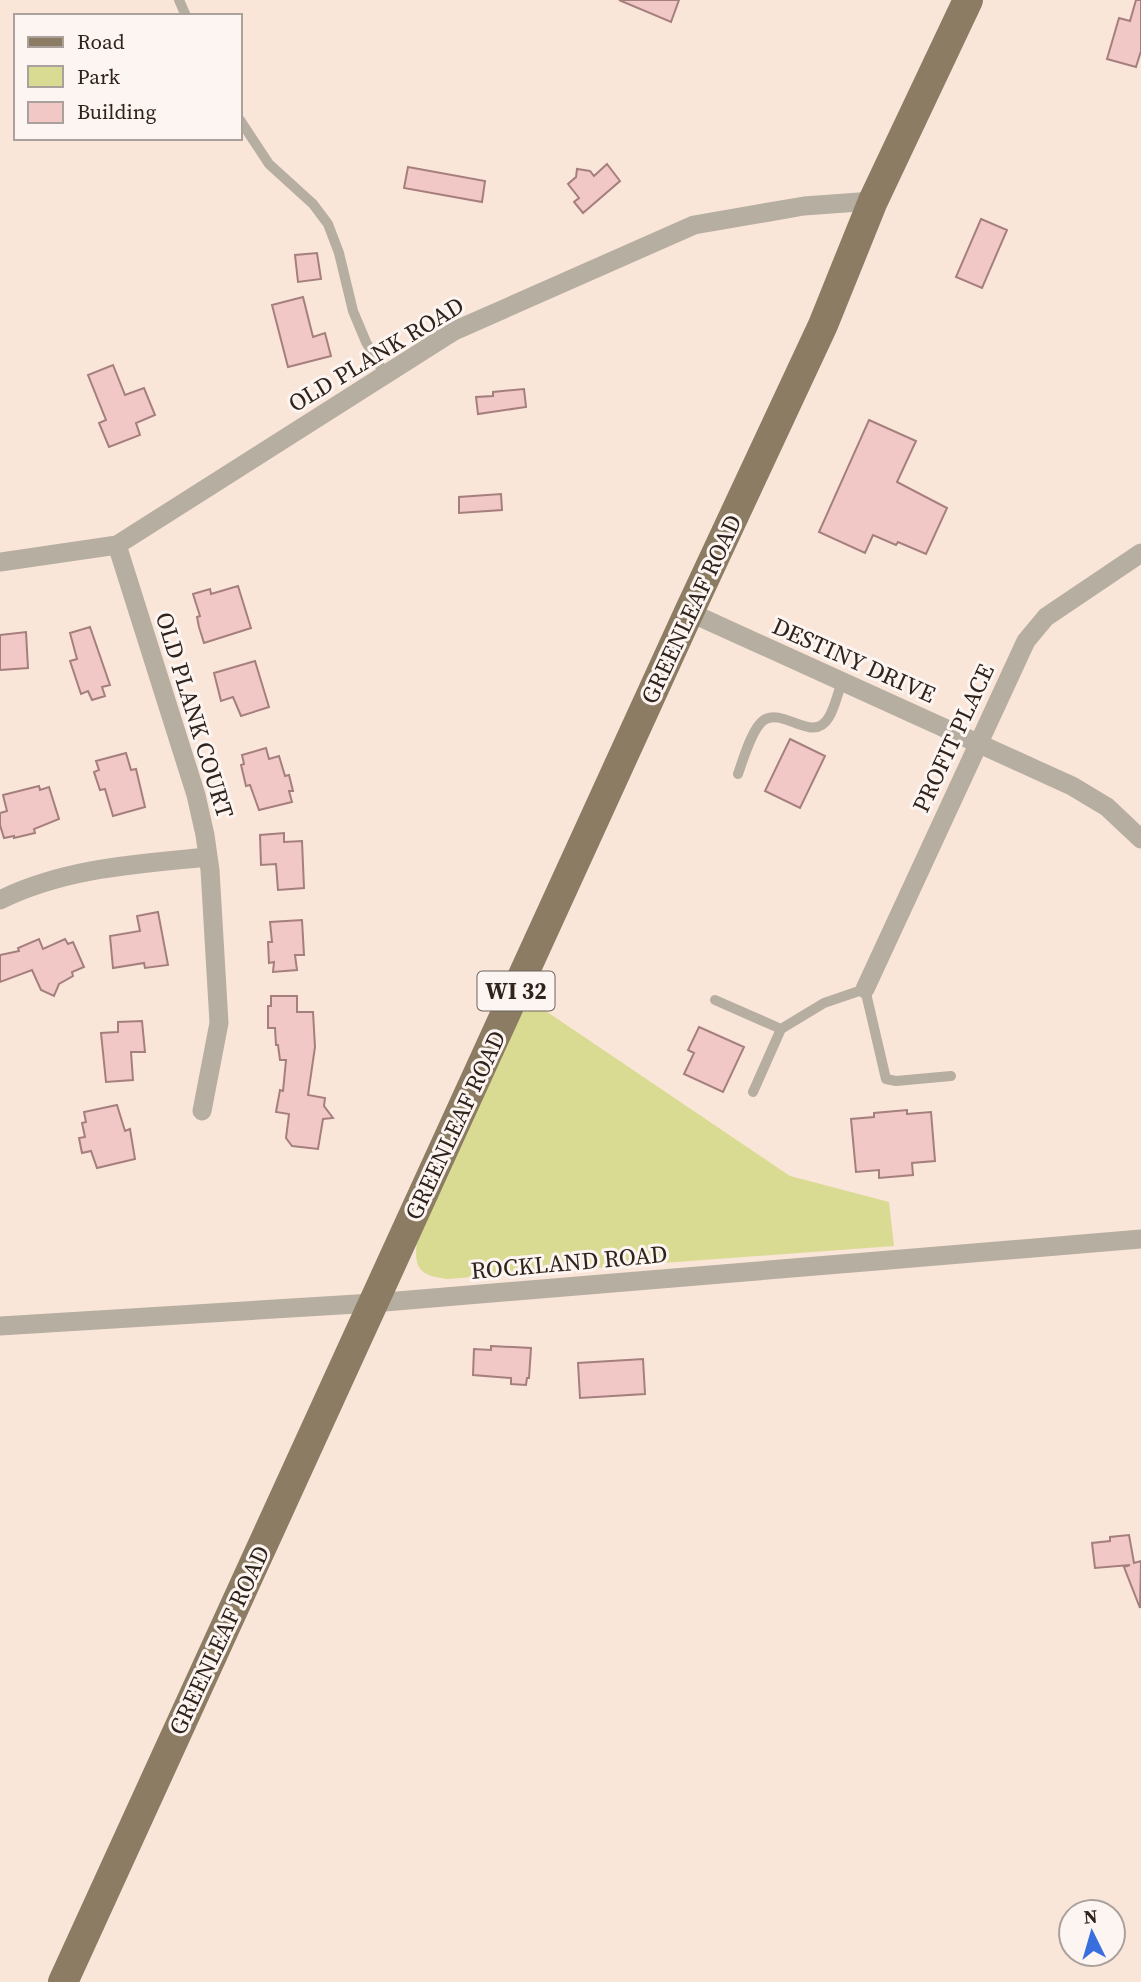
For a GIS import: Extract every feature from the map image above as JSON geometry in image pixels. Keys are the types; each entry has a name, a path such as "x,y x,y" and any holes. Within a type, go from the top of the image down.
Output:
{"main road":[{"name":"GREENLEAF ROAD","path":"63,1982 689,612 823,325 873,201 968,0"}],"street":[{"name":"OLD PLANK ROAD","path":"0,562 117,545 454,331 694,225 804,206 873,201"},
{"name":"OLD PLANK COURT","path":"117,545 196,795 208,857 219,1023 202,1111"},
{"name":"PROFIT PLACE","path":"865,989 1026,640 1038,624 1141,553"},
{"name":"DESTINY DRIVE","path":"689,612 1087,794 1126,823 1141,839"},
{"path":"0,900 49,881 96,869 208,857"},
{"name":"ROCKLAND ROAD","path":"0,1326 373,1303 1141,1239"}],"lane":[{"path":"242,123 269,164 313,204 328,224 339,253 353,311 366,342 385,375"},
{"path":"738,774 757,727 764,720 779,717 810,728 822,725 828,719 842,681"},
{"path":"753,1092 782,1029 824,1003 865,989 886,1079 896,1081 951,1076"},
{"path":"715,1000 782,1029"}],"green space":[{"path":"528,999 790,1176 889,1202 894,1246 447,1279 421,1270 416,1258 418,1230"}],"building":[{"path":"619,0 679,0 671,22"},
{"path":"1136,0 1141,0 1141,51 1136,67 1107,59 1119,18 1130,21"},
{"path":"607,164 620,181 583,213 574,202 579,198 568,184 576,177 577,169 590,171 594,176"},
{"path":"408,167 485,181 482,202 404,188"},
{"path":"981,219 1007,230 982,288 956,277"},
{"path":"317,253 321,279 298,282 295,255"},
{"path":"303,297 313,337 325,333 331,356 288,367 272,305"},
{"path":"113,365 125,395 144,388 155,415 136,423 140,435 109,447 99,423 106,420 88,375"},
{"path":"524,389 526,407 478,414 476,397 493,396 493,392"},
{"path":"869,420 916,441 897,482 947,508 926,554 873,535 865,553 819,532"},
{"path":"501,494 502,510 459,513 459,497"},
{"path":"238,586 251,628 204,643 193,594 210,589 211,594"},
{"path":"90,627 110,685 102,687 105,696 92,700 88,691 81,694 70,661 77,659 70,633"},
{"path":"26,632 28,668 0,670 0,635"},
{"path":"255,661 269,707 241,716 233,697 221,701 214,673"},
{"path":"790,739 825,756 800,808 765,791"},
{"path":"266,748 269,759 279,756 285,776 289,775 293,791 289,791 292,802 259,810 250,785 246,786 241,765 244,764 242,755"},
{"path":"126,753 131,770 136,769 145,807 113,816 105,789 100,790 94,772 99,770 96,761"},
{"path":"39,786 40,790 49,787 59,819 34,829 35,833 4,838 0,825 0,813 7,811 3,795"},
{"path":"284,833 284,842 302,841 304,888 278,890 276,864 261,865 260,835"},
{"path":"158,912 168,965 145,968 144,963 113,968 110,936 140,931 137,916"},
{"path":"302,920 304,955 295,955 297,970 273,972 274,962 269,963 268,942 272,942 270,922"},
{"path":"39,939 43,949 65,939 68,944 73,942 84,967 72,972 73,976 59,984 54,996 41,990 32,970 0,982 0,955 19,951 18,948"},
{"path":"271,996 297,996 297,1012 313,1012 315,1047 308,1095 325,1098 324,1106 333,1118 323,1119 318,1149 292,1146 286,1138 289,1114 276,1112 280,1090 283,1091 286,1060 280,1060 275,1028 268,1028"},
{"path":"142,1021 145,1052 131,1052 133,1080 106,1082 101,1033 118,1032 118,1022"},
{"path":"699,1027 744,1047 723,1092 684,1074 694,1053 688,1050"},
{"path":"117,1105 125,1131 130,1129 135,1159 97,1168 91,1151 82,1153 79,1138 85,1137 82,1123 86,1122 84,1112"},
{"path":"907,1110 907,1114 931,1112 935,1161 912,1163 913,1175 879,1178 879,1170 856,1172 851,1119 874,1117 874,1113"},
{"path":"491,1346 531,1348 526,1385 511,1384 511,1378 473,1375 474,1349 491,1350"},
{"path":"643,1359 645,1394 580,1398 578,1363"},
{"path":"1129,1535 1134,1563 1141,1561 1140,1608 1124,1567 1130,1565 1095,1568 1092,1543"}]}
